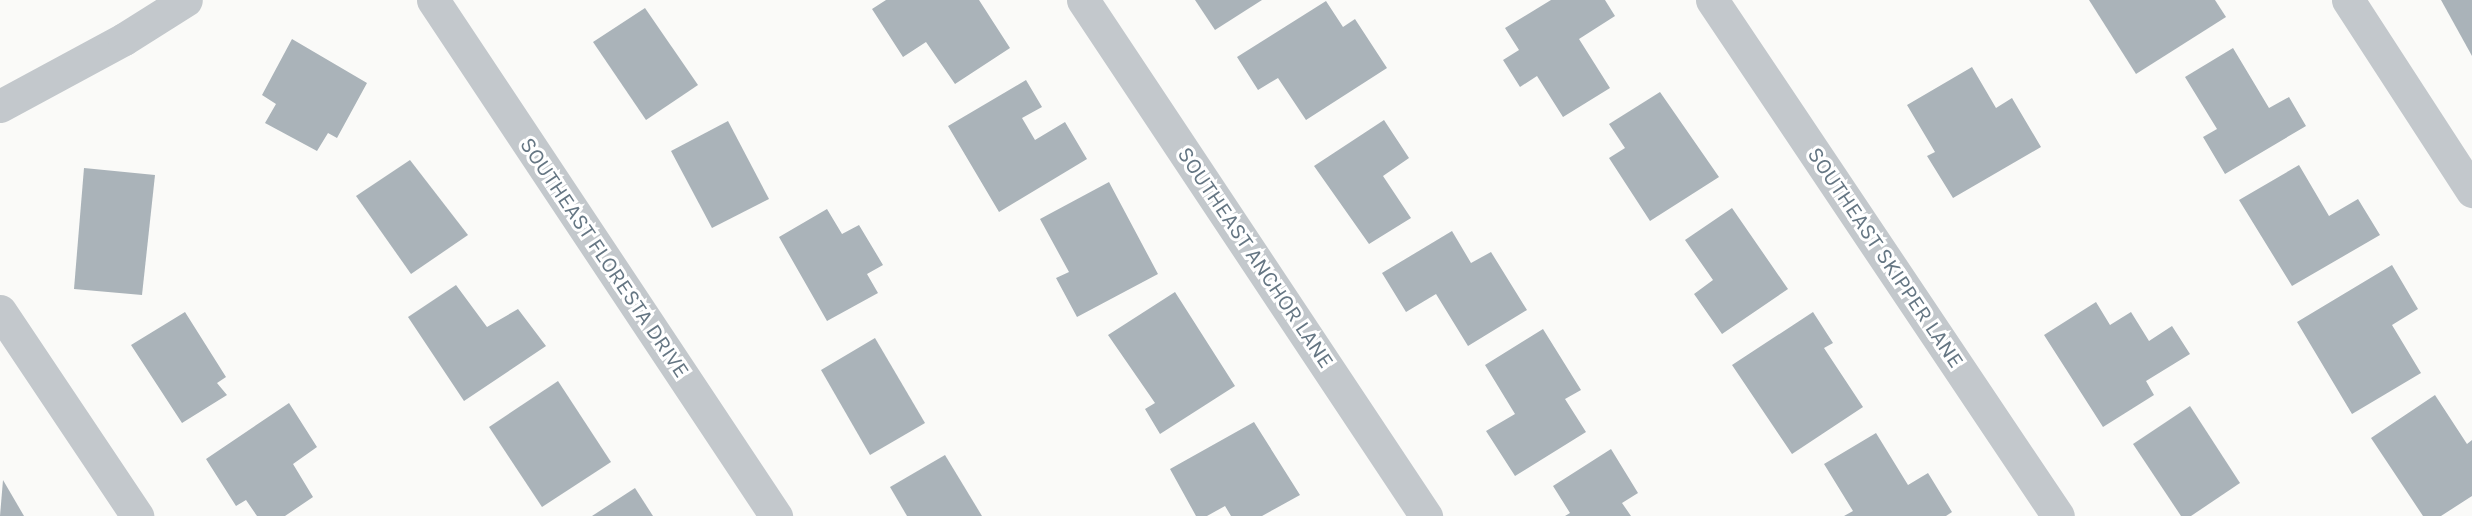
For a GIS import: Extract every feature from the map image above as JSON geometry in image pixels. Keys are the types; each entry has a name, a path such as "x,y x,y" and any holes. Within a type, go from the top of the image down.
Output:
{"street":[{"path":"0,106 123,39 186,0"},
{"name":"SOUTHEAST FLORESTA DRIVE","path":"433,0 776,516"},
{"name":"SOUTHEAST ANCHOR LANE","path":"1083,0 1426,516"},
{"name":"SOUTHEAST SKIPPER LANE","path":"1712,0 2058,516"},
{"path":"2348,0 2472,191"},
{"path":"0,310 136,516"}],"building":[{"path":"886,0 979,0 1010,48 955,84 926,42 903,57 872,9"},
{"path":"1195,0 1262,0 1215,30"},
{"path":"1551,0 1605,0 1615,16 1579,39 1610,88 1563,117 1537,76 1520,87 1503,60 1519,50 1505,28"},
{"path":"2089,0 2215,0 2226,17 2136,74"},
{"path":"2441,0 2472,0 2472,56"},
{"path":"1326,1 1343,27 1355,19 1387,68 1306,120 1278,78 1258,90 1237,57"},
{"path":"645,8 698,85 646,120 593,42"},
{"path":"292,39 367,83 337,138 328,133 317,151 265,123 276,104 262,95"},
{"path":"2233,48 2269,108 2289,97 2306,126 2225,174 2203,137 2217,129 2185,77"},
{"path":"1972,67 1996,108 2012,98 2041,147 1953,198 1927,156 1935,152 1907,105"},
{"path":"1026,80 1042,107 1022,118 1035,140 1065,122 1087,159 999,212 948,126"},
{"path":"1660,92 1719,177 1650,221 1609,158 1625,148 1609,124"},
{"path":"1384,120 1409,158 1383,176 1411,218 1369,244 1314,166"},
{"path":"728,121 769,199 712,228 671,151"},
{"path":"410,160 468,235 411,274 356,196"},
{"path":"2299,165 2329,216 2358,199 2380,235 2292,286 2239,200"},
{"path":"84,168 155,175 142,295 74,289"},
{"path":"1109,182 1158,274 1077,317 1056,278 1069,272 1040,219"},
{"path":"1732,208 1788,289 1722,334 1694,294 1713,280 1685,240"},
{"path":"827,209 842,234 859,225 883,265 867,274 878,293 827,321 779,237"},
{"path":"1452,231 1471,263 1491,252 1527,310 1468,346 1436,294 1406,312 1382,273"},
{"path":"2392,265 2418,309 2392,325 2421,373 2352,414 2297,322"},
{"path":"456,285 487,327 518,309 546,346 464,401 408,317"},
{"path":"1175,292 1235,386 1160,434 1145,409 1155,403 1108,335"},
{"path":"2096,302 2110,325 2131,312 2149,341 2172,326 2190,354 2146,381 2154,395 2103,427 2044,335"},
{"path":"185,312 226,377 217,383 227,395 182,423 131,345"},
{"path":"1813,312 1833,343 1824,348 1863,407 1792,454 1732,365"},
{"path":"1543,329 1581,390 1565,399 1586,432 1515,476 1486,431 1515,414 1485,365"},
{"path":"875,338 925,423 870,455 821,370"},
{"path":"558,381 611,462 542,507 489,427"},
{"path":"2435,395 2467,444 2472,440 2472,496 2441,516 2423,516 2371,438"},
{"path":"289,403 317,447 293,464 313,497 285,516 257,516 246,500 236,506 206,459"},
{"path":"2190,406 2240,483 2191,516 2181,516 2133,444"},
{"path":"1254,422 1300,495 1262,516 1231,516 1225,506 1207,516 1196,516 1170,469"},
{"path":"1876,433 1908,485 1928,473 1952,512 1946,516 1844,516 1853,511 1824,464"},
{"path":"1611,449 1638,493 1622,503 1631,516 1565,516 1570,513 1553,486"},
{"path":"945,455 982,516 907,516 890,487"},
{"path":"3,480 24,516 0,516"},
{"path":"635,488 653,516 592,516"}]}
